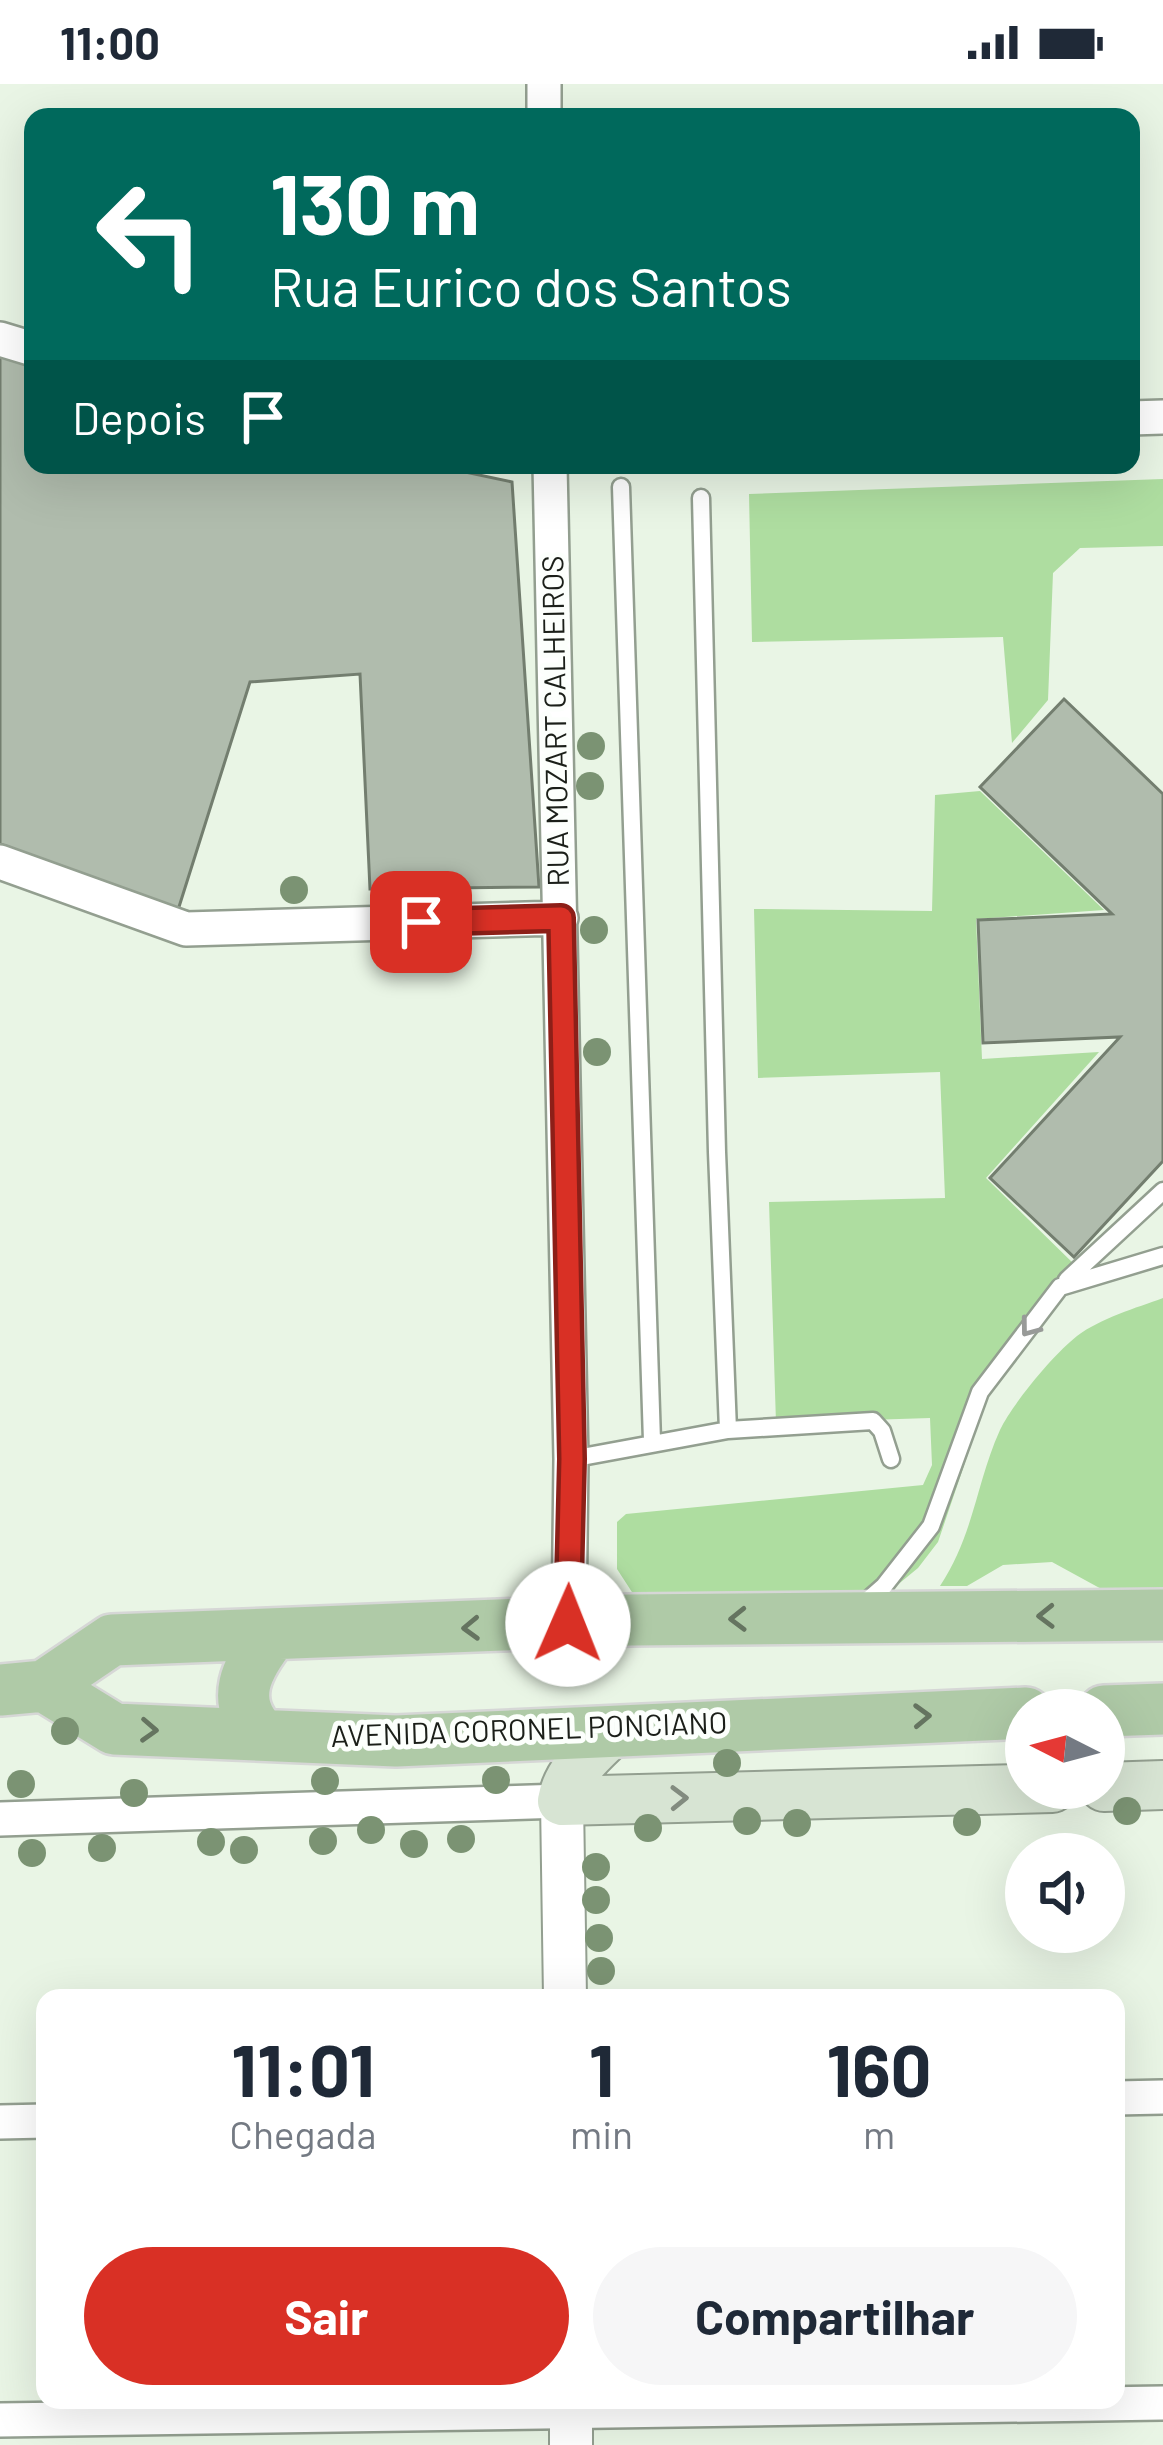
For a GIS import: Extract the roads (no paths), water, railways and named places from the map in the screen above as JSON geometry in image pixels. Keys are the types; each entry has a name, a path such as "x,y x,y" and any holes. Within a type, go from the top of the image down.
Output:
{"main road":[{"name":"AVENIDA CORONEL PONCIANO","path":"22,1688 112,1640 568,1624 1163,1615"},
{"path":"262,1735 248,1720 243,1690 249,1665 272,1635"},
{"name":"AVENIDA CORONEL PONCIANO","path":"22,1688 114,1729 396,1741 1005,1714"},
{"path":"1125,1710 1163,1709"},
{"path":"563,1795 581,1762 614,1730"},
{"path":"518,1734 563,1795"},
{"path":"1125,1786 1163,1785"},
{"path":"563,1795 1005,1789"}],"street":[{"name":"RUA MOZART CALHEIROS","path":"550,474 572,1459 568,1624"},
{"path":"0,862 186,929 561,918"},
{"path":"0,1820 563,1795 565,1989"},
{"path":"1125,2098 1163,2097"},
{"path":"0,2122 36,2121"},
{"path":"1125,2404 1163,2403"},
{"path":"0,2420 571,2419 941,2409"}],"lane":[{"path":"622,487 652,1442"},
{"path":"701,498 728,1430"},
{"path":"847,1618 884,1586 931,1526 980,1392 1060,1287 1163,1191"},
{"path":"1060,1287 1163,1256"},
{"path":"572,1459 728,1430 873,1421 882,1431 891,1459"}]}
